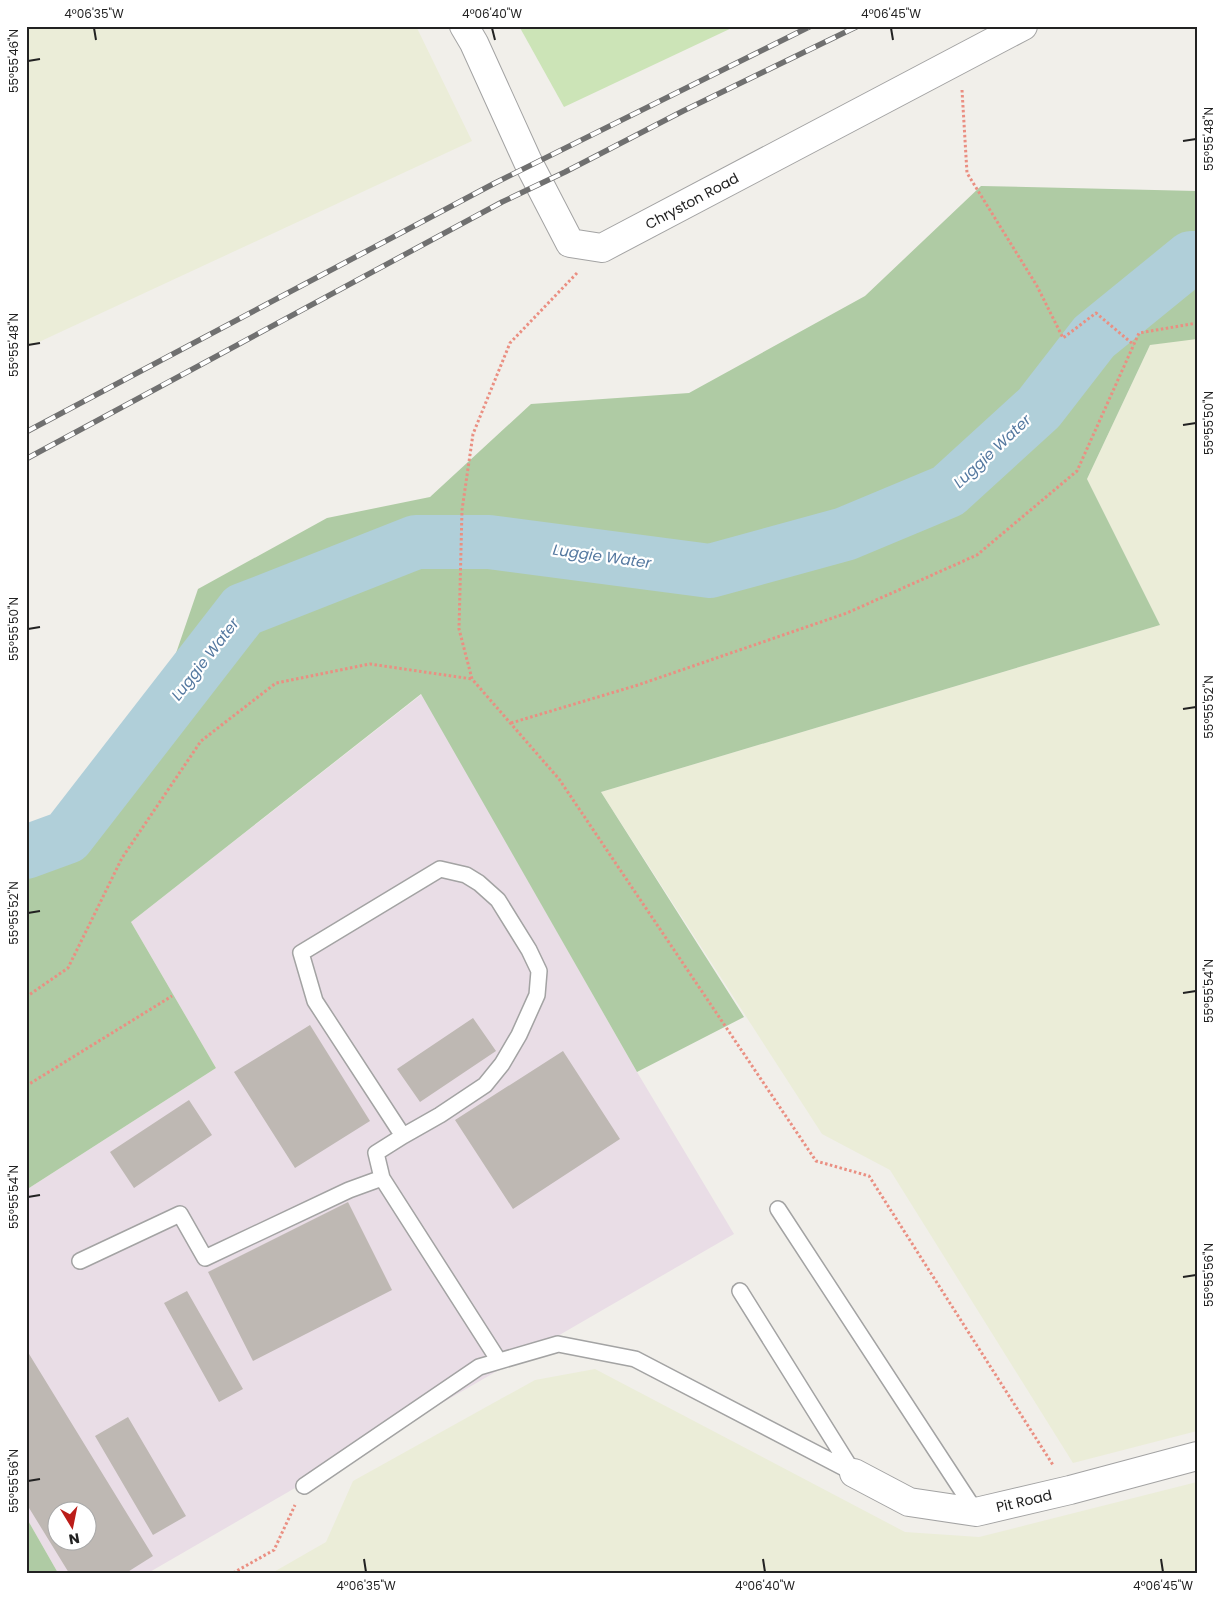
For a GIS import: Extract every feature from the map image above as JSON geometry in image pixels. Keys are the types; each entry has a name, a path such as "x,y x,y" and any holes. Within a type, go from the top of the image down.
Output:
{"street":[{"path":"464,26 474,43 528,162 570,242 602,248"},
{"name":"Chryston Road","path":"602,248 1023,26"},
{"name":"Pit Road","path":"854,1473 908,1502 976,1512 1070,1490 1197,1456"}],"lane":[{"path":"403,1136 315,1001 301,953 440,869 466,875 479,883 498,900 529,950 539,971 537,995 515,1042 502,1064 484,1085 440,1115 376,1153 382,1178 499,1361"},
{"path":"80,1260 180,1214 205,1258 349,1190 382,1178"},
{"path":"778,1210 976,1512"},
{"path":"740,1291 854,1473"},
{"path":"304,1486 479,1366 558,1344 635,1359 854,1473"}],"path":[{"path":"961,59 967,173 1036,286 1063,338 1096,313 1134,345"},
{"path":"602,248 510,343 473,434 462,510 459,629 472,679 559,779 816,1161 869,1176 1070,1490"},
{"path":"511,723 638,685 847,613 977,555 1077,471 1139,333 1197,323"},
{"path":"26,998 68,968 122,858 201,741 276,683 370,664 472,679"},
{"path":"26,1086 172,996"},
{"path":"233,1573 274,1550 304,1486"}],"shaded area":[{"path":"422,694 637,1072 734,1234 148,1573 58,1573 26,1517 26,1190 216,1068 131,922"}],"green space":[{"path":"26,26 416,26 472,141 26,348"},
{"path":"519,26 736,26 564,107"},
{"path":"981,186 1197,191 1197,339 1150,345 1087,479 1160,625 601,792 744,1017 637,1072 421,694 131,922 216,1068 26,1190 26,849 137,767 198,589 327,518 430,497 531,404 689,393 865,296"},
{"path":"1197,337 1197,1431 1073,1463 890,1170 822,1134 601,792 1160,625 1087,479 1150,345"},
{"path":"595,1369 905,1532 979,1537 1197,1482 1197,1573 272,1573 326,1542 353,1481 535,1380"},
{"path":"26,1517 58,1573 26,1573"}],"building":[{"path":"473,1018 496,1051 420,1102 397,1069"},
{"path":"310,1025 370,1121 295,1168 234,1072"},
{"path":"563,1051 620,1139 513,1209 455,1120"},
{"path":"189,1100 212,1135 134,1188 110,1152"},
{"path":"348,1202 392,1290 253,1361 208,1272"},
{"path":"187,1291 243,1389 219,1402 164,1303"},
{"path":"26,1349 153,1556 126,1573 69,1573 56,1552 98,1552 98,1502 48,1502 48,1539 26,1503"},
{"path":"128,1417 186,1516 153,1535 95,1436"}],"waterway":[{"name":"Luggie Water","path":"26,852 67,837 243,610 416,542 489,542 710,571 845,534 948,491 1039,408 1094,337 1191,258 1197,258"}],"railway":[{"path":"26,432 495,183 811,26"},
{"path":"26,459 502,202 858,26"}]}
